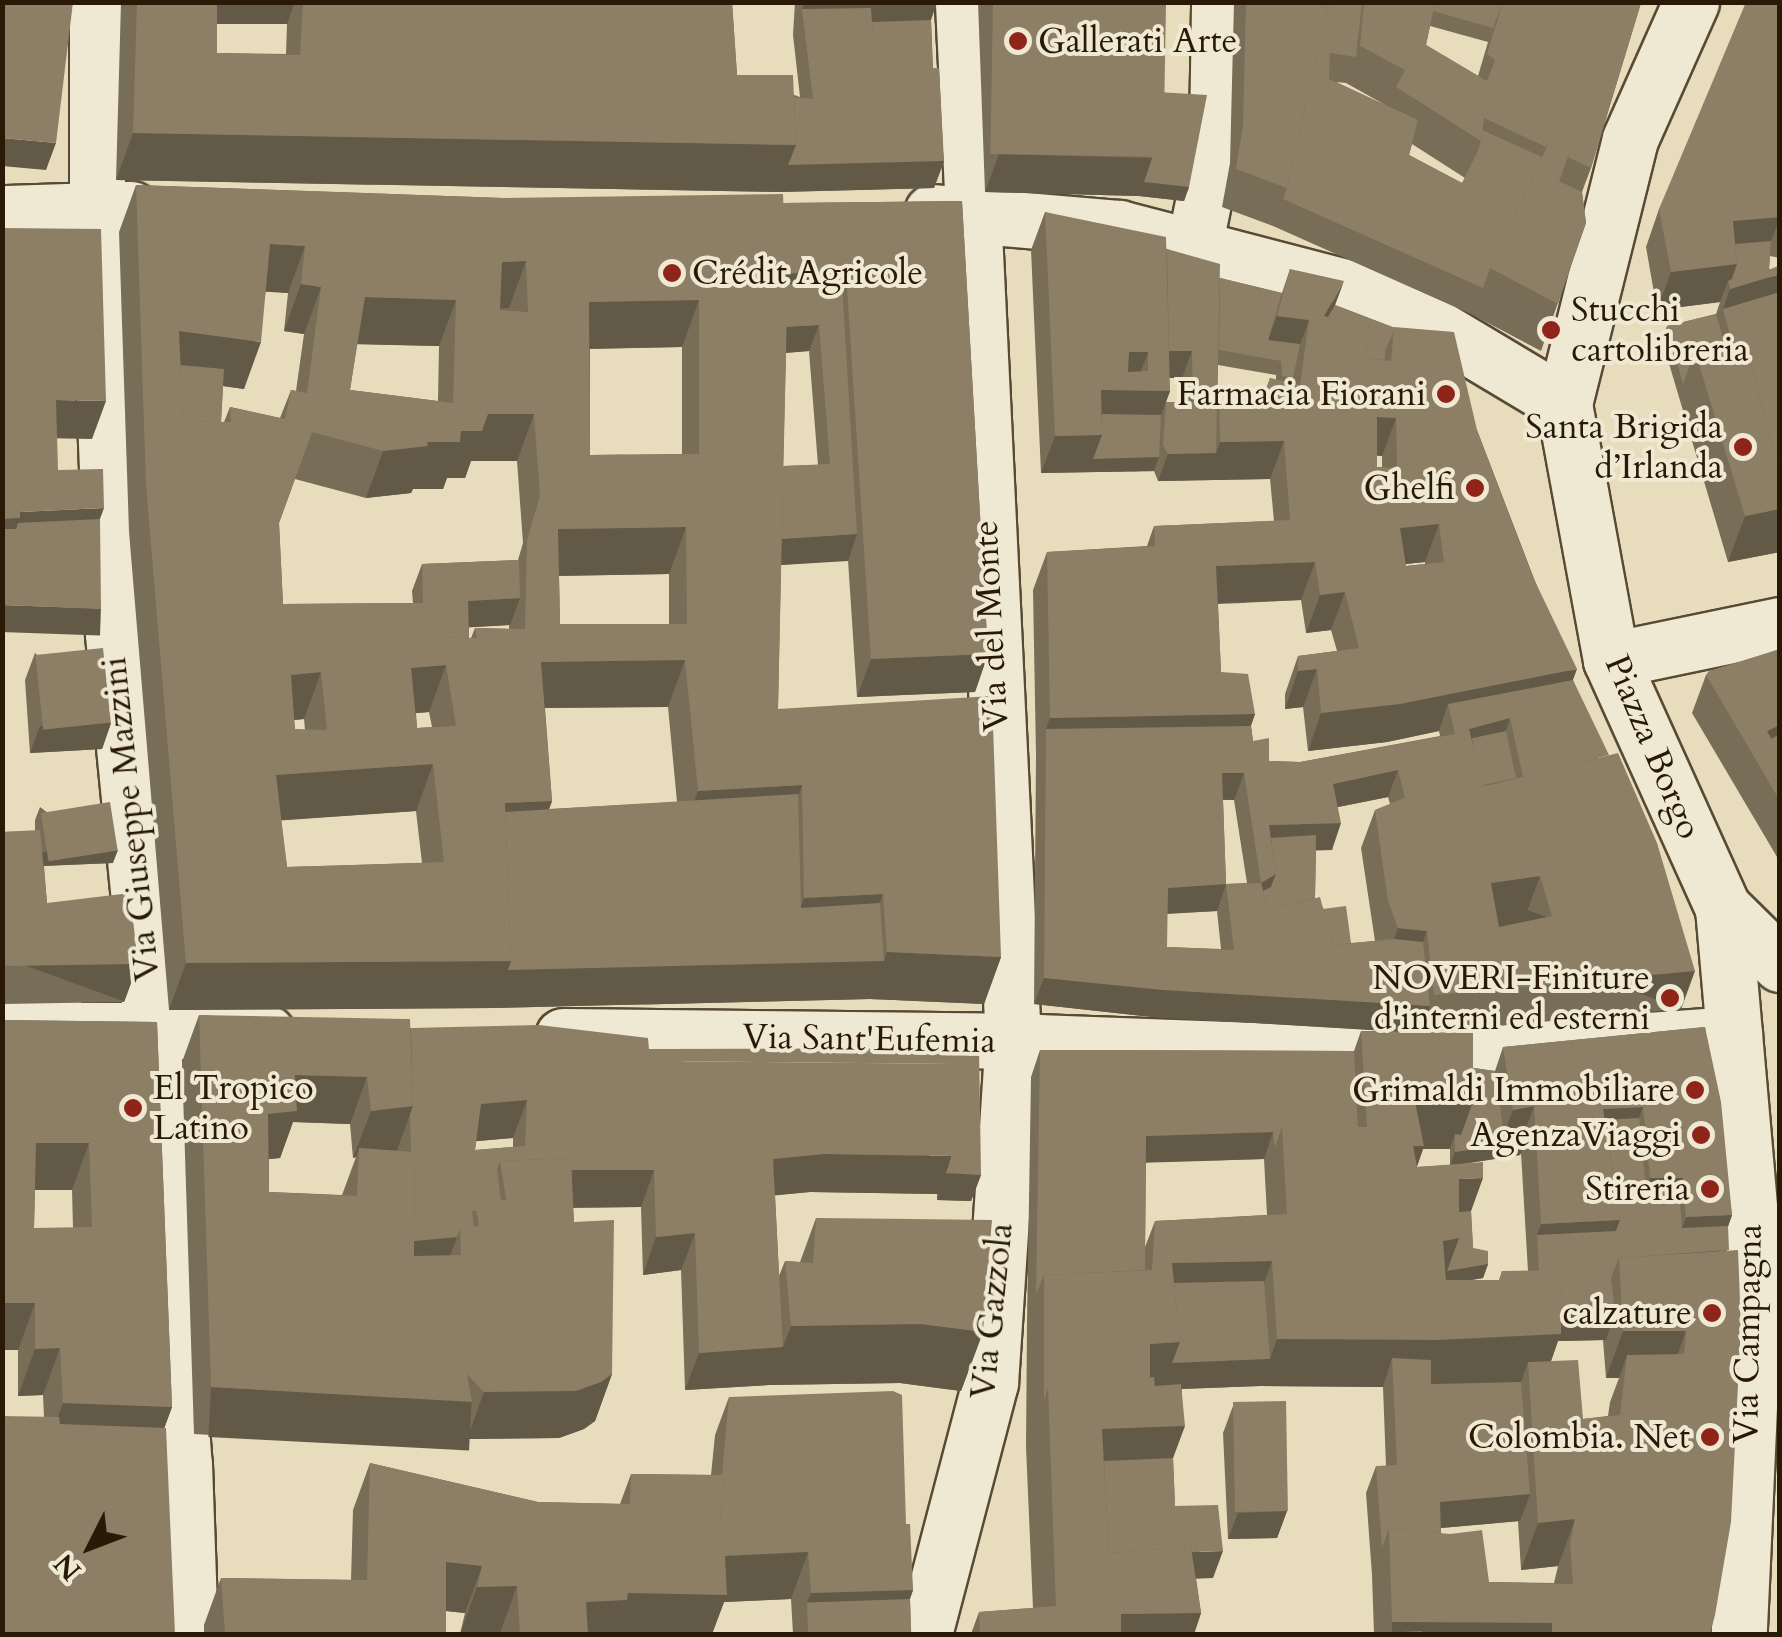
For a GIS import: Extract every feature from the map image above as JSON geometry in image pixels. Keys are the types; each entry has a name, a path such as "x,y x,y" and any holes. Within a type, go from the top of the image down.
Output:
{"street":[{"name":"Via Giuseppe Mazzini","path":"97,2 97,209 113,635 152,1032 184,1464 190,1634"},
{"name":"Via del Monte","path":"962,2 1013,1041"},
{"path":"1194,246 1218,134 1219,2"},
{"path":"890,212 970,212 1120,228 1388,298 1564,404 1630,140 1692,2"},
{"path":"2,212 176,210"},
{"name":"Piazza Borgo","path":"1564,404 1611,660 1723,908 1734,1034"},
{"path":"1611,660 1780,625"},
{"name":"Piazza Borgo","path":"1723,908 1780,964"},
{"path":"2,1028 308,1034"},
{"name":"Via Sant'Eufemia","path":"504,1036 1013,1041 1420,1056 1734,1034"},
{"name":"Via Campagna","path":"1734,1034 1755,1274 1739,1634"},
{"name":"Via Gazzola","path":"924,1634 990,1384 1013,1041"}],"building":[{"path":"2,2 73,2 56,143 2,138"},
{"path":"137,2 217,2 217,53 300,55 303,2 732,2 737,75 793,75 796,145 133,133"},
{"path":"993,2 1166,5 1163,157 990,154"},
{"path":"1246,2 1329,2 1287,188 1236,169 1243,125"},
{"path":"1329,2 1362,2 1356,57 1330,53 1329,79 1418,120 1409,155 1462,183 1477,153 1482,130 1542,157 1483,288 1283,199"},
{"path":"1364,2 1435,2 1426,45 1487,81 1495,60 1487,54 1503,2 1641,3 1591,168 1568,157 1571,148 1551,138 1546,147 1484,118 1481,141 1396,87 1405,70 1360,46"},
{"path":"1435,2 1503,2 1493,28 1433,11"},
{"path":"1746,2 1780,2 1780,217 1733,221 1737,264 1671,272 1659,209"},
{"path":"871,8 875,69 939,68 944,161 788,165 796,145 794,97 813,99 802,9"},
{"path":"931,20 933,68 874,70 872,22"},
{"path":"1158,92 1207,95 1189,187 1144,182 1152,158"},
{"path":"1551,138 1571,148 1545,221 1580,240 1558,304 1490,268"},
{"path":"1559,181 1582,192 1586,223 1580,240 1545,221"},
{"path":"136,185 503,198 783,194 787,307 778,709 992,696 1001,957 887,952 883,894 804,898 802,785 698,791 685,660 541,662 552,801 505,803 511,961 186,963 146,485","holes":["270,244 305,246 301,284 321,287 307,393 291,390 285,419 230,407 231,422 183,421 179,331 261,342","526,261 528,312 500,310 502,262","365,297 456,300 453,403 350,390","699,300 699,454 590,455 589,302","488,414 534,414 540,496 527,540 525,629 475,628 477,638 431,637 431,603 283,604 279,523 312,432 383,451 428,446 427,442 460,442 461,431 482,431","686,527 687,624 560,624 558,529","446,665 456,726 417,728 411,668","321,672 327,730 295,729 291,675","433,764 444,862 287,867 276,775"]},
{"path":"962,201 988,654 871,659 846,272 785,273 783,203"},
{"path":"1045,212 1166,237 1170,391 1101,390 1102,435 1055,436","holes":["1129,352 1148,352 1148,371 1128,372"]},
{"path":"2,228 101,229 106,401 56,400 58,470 103,469 104,508 20,512 20,518 2,519"},
{"path":"1771,241 1769,269 1754,268 1732,279 1737,264 1735,244"},
{"path":"1167,249 1220,264 1216,453 1168,454 1163,445 1166,402 1193,402 1192,351 1169,351"},
{"path":"1780,265 1780,274 1730,289 1728,281 1754,268"},
{"path":"1290,269 1344,281 1324,316 1370,326 1366,358 1391,361 1394,327 1454,332 1477,430 1532,575 1577,669 1400,704 1321,713 1317,669 1298,671 1298,656 1359,648 1345,592 1320,595 1315,562 1216,566 1221,672 1248,674 1255,714 1050,718 1047,552 1155,546 1154,526 1290,520 1284,441 1220,442 1219,403 1264,400 1270,378 1300,385 1309,320 1277,316","holes":["1377,417 1396,418 1397,468 1377,467","1439,524 1444,562 1406,566 1400,528"]},
{"path":"1220,278 1282,293 1268,340 1300,344 1293,378 1282,376 1281,361 1219,350"},
{"path":"842,283 857,534 782,539 783,466 830,464 819,325 786,327 786,284"},
{"path":"1780,292 1780,477 1745,340 1732,343 1723,309"},
{"path":"1335,305 1395,328 1385,360 1366,358 1370,326 1328,317"},
{"path":"1716,314 1725,344 1695,351 1683,384 1667,326"},
{"path":"1745,340 1780,477 1780,509 1745,516 1695,351"},
{"path":"180,365 224,369 221,422 183,421"},
{"path":"1102,414 1161,415 1159,457 1093,459 1102,435"},
{"path":"100,519 101,609 2,605 2,529 16,529 18,523"},
{"path":"519,560 520,598 468,601 469,638 431,637 431,603 423,603 422,564"},
{"path":"103,648 111,723 43,730 35,655"},
{"path":"1780,649 1780,725 1767,731 1780,754 1780,801 1706,675"},
{"path":"1573,680 1609,755 1523,777 1510,718 1469,729 1483,786 1405,798 1398,770 1333,784 1341,823 1269,825 1276,874 1261,883 1268,910 1320,897 1333,945 1394,939 1423,942 1430,1006 1162,990 1044,978 1046,729 1251,726 1253,741 1269,738 1269,761 1300,762 1455,734 1448,704","holes":["1222,773 1244,773 1261,883 1226,884","1226,884 1234,950 1167,947 1168,888"]},
{"path":"1506,731 1516,778 1482,785 1472,738"},
{"path":"1780,734 1780,754 1771,739"},
{"path":"1618,753 1657,843 1695,971 1434,995 1427,931 1398,928 1388,901 1375,810 1412,795 1490,785","holes":["1540,876 1552,916 1499,927 1491,883"]},
{"path":"798,794 801,908 880,903 884,961 508,970 511,961 505,812"},
{"path":"110,802 118,850 49,861 41,813"},
{"path":"40,830 47,903 130,893 138,964 2,966 2,832"},
{"path":"1316,835 1315,898 1268,910 1263,891 1271,887 1276,874 1271,838"},
{"path":"1346,906 1351,943 1333,945 1323,909"},
{"path":"199,1015 410,1019 413,1106 371,1111 367,1077 295,1075 297,1111 268,1114 269,1192 357,1196 359,1148 415,1152 414,1256 461,1255 460,1229 479,1226 475,1202 506,1200 500,1161 571,1158 574,1222 614,1220 612,1374 576,1391 484,1392 467,1374 472,1402 211,1387"},
{"path":"2,1020 157,1022 172,1407 63,1403 60,1348 35,1349 35,1303 2,1303","holes":["36,1143 89,1143 92,1227 34,1228"]},
{"path":"539,1025 648,1038 650,1061 952,1064 952,1156 824,1154 773,1159 783,1347 699,1353 695,1233 656,1237 654,1170 571,1170 571,1158 500,1161 497,1170 501,1201 475,1202 474,1227 460,1229 457,1237 414,1241 411,1028","holes":["527,1100 525,1146 475,1150 481,1104"]},
{"path":"1705,1027 1721,1102 1732,1215 1686,1217 1683,1178 1650,1178 1643,1107 1603,1109 1620,1220 1541,1224 1534,1106 1513,1110 1503,1047"},
{"path":"1361,1031 1473,1033 1473,1102 1415,1102 1424,1146 1413,1146 1417,1167 1483,1162 1483,1178 1459,1179 1459,1238 1443,1241 1446,1280 1500,1280 1502,1271 1562,1270 1561,1334 1438,1340 1277,1339 1272,1261 1172,1263 1180,1342 1150,1344 1150,1378 1048,1388 1044,1400 1044,1275 1152,1270 1155,1221 1287,1214 1282,1127 1367,1127"},
{"path":"979,1048 981,1175 946,1173 952,1156 952,1064 650,1061 649,1049"},
{"path":"1040,1050 1354,1051 1358,1127 1282,1127 1275,1147 1273,1132 1146,1136 1145,1270 1044,1275 1036,1295"},
{"path":"1473,1068 1495,1071 1504,1134 1525,1130 1525,1142 1455,1152 1455,1134 1461,1135 1473,1102"},
{"path":"1639,1118 1646,1189 1679,1189 1682,1228 1728,1226 1729,1250 1619,1258 1611,1278 1615,1313 1561,1315 1562,1270 1539,1271 1537,1235 1616,1231 1620,1220 1605,1120"},
{"path":"1471,1211 1473,1248 1488,1251 1488,1264 1447,1271 1459,1238 1459,1212"},
{"path":"816,1218 992,1220 983,1332 921,1324 791,1326 785,1261 813,1263"},
{"path":"1738,1250 1741,1326 1731,1522 1710,1634 1552,1634 1552,1623 1392,1622 1389,1528 1450,1534 1482,1530 1489,1582 1573,1584 1570,1543 1575,1519 1538,1523 1528,1362 1578,1360 1583,1419 1620,1415 1627,1355 1684,1354 1686,1331 1623,1331 1619,1258"},
{"path":"1264,1281 1270,1359 1172,1363 1180,1342 1174,1283"},
{"path":"1392,1358 1431,1360 1431,1384 1521,1382 1530,1494 1440,1502 1441,1533 1389,1528 1382,1548 1376,1466 1397,1465"},
{"path":"1154,1377 1155,1386 1181,1384 1185,1426 1102,1429 1109,1553 1191,1547 1201,1613 1121,1614 1121,1634 980,1634 979,1612 1056,1606 1048,1388"},
{"path":"893,1391 902,1395 906,1524 720,1524 729,1397"},
{"path":"1286,1401 1288,1511 1235,1512 1233,1402"},
{"path":"2,1416 59,1417 60,1424 166,1428 175,1634 2,1634"},
{"path":"1173,1458 1175,1506 1218,1505 1223,1551 1192,1552 1191,1547 1109,1553 1104,1461"},
{"path":"370,1463 538,1502 630,1504 631,1474 724,1475 720,1524 910,1524 913,1590 811,1593 808,1552 725,1556 727,1595 628,1593 627,1600 586,1602 588,1634 520,1634 517,1586 477,1587 482,1566 446,1562 446,1634 225,1634 221,1578 367,1580"},
{"path":"910,1599 911,1634 808,1634 807,1603"},
{"path":"1422,1631 1422,1634 1360,1634"}],"place":[{"name":"Gallerati Arte","path":"1018,41"},
{"name":"Crédit Agricole","path":"672,273"},
{"name":"Stucchi cartolibreria","path":"1551,330"},
{"name":"Farmacia Fiorani","path":"1446,394"},
{"name":"Santa Brigida d’Irlanda","path":"1743,447"},
{"name":"Ghelfi","path":"1475,488"},
{"name":"NOVERI-Finiture d'interni ed esterni","path":"1670,998"},
{"name":"Grimaldi Immobiliare","path":"1695,1090"},
{"name":"El Tropico Latino","path":"133,1108"},
{"name":"AgenzaViaggi","path":"1701,1135"},
{"name":"Stireria","path":"1710,1189"},
{"name":"calzature","path":"1712,1313"},
{"name":"Colombia. Net","path":"1710,1437"}]}
